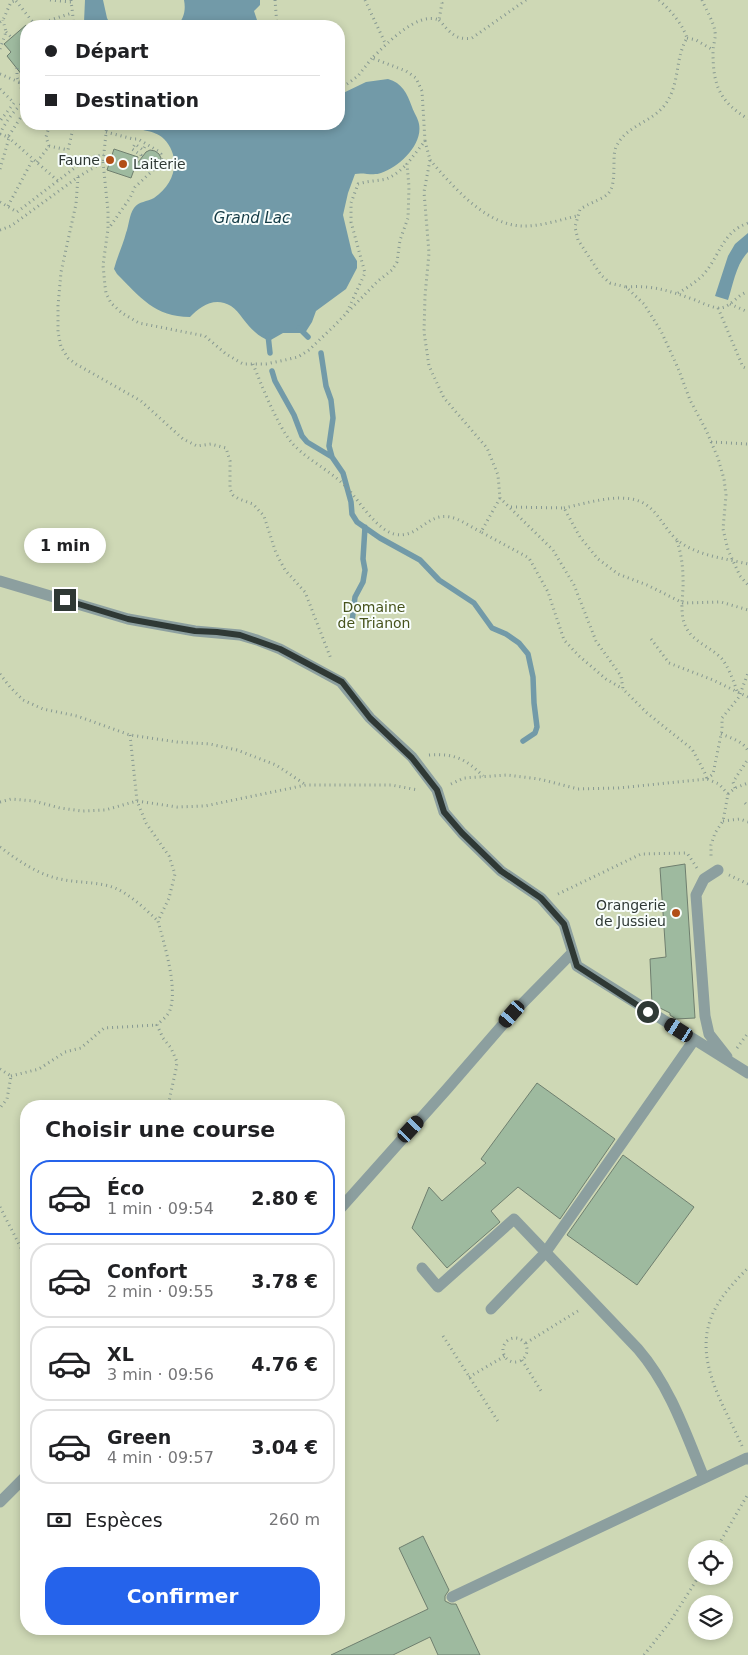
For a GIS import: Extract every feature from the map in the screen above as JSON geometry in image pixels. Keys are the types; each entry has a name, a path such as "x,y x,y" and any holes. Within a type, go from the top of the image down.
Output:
{"lane":[{"path":"0,581 128,619 195,631 240,635 280,649 342,682 370,718 412,758 437,790 444,812 462,833 501,871 541,898 564,924 577,966 748,1073"},
{"path":"718,870 704,879 696,895 705,1016 709,1034 731,1062"},
{"path":"345,1203 448,1089 512,1014 572,953"},
{"path":"491,1309 545,1253 694,1040"},
{"path":"422,1268 438,1287 514,1219 638,1349 658,1375 685,1431 704,1478"},
{"path":"452,1597 747,1458"},
{"path":"0,1502 20,1482"}],"path":[{"path":"12,38 6,32 2,21 11,1 17,0 32,20"},
{"path":"50,0 72,1 73,20"},
{"path":"275,0 277,20"},
{"path":"365,0 386,45"},
{"path":"439,20 442,3 440,0"},
{"path":"345,86 358,76 372,58 386,45 411,25 424,19 434,18 439,20 458,38 472,38 526,0"},
{"path":"660,0 670,10 686,33 687,38 683,46 677,80 663,107 621,138 616,147 613,186 608,194 599,201 580,210 575,227 578,240 601,275 610,283 626,288 644,286 677,294 718,308 727,306 743,293 748,292"},
{"path":"702,0 715,32 713,50 714,80 724,100 736,112 748,120"},
{"path":"53,20 72,13"},
{"path":"0,49 6,32"},
{"path":"687,38 696,40 713,50"},
{"path":"372,58 406,71 416,78 422,91 425,141 430,160 424,192 429,253 424,332 429,366 444,398 487,448 498,475 500,498 481,532"},
{"path":"17,68 17,77 20,84"},
{"path":"0,74 20,84"},
{"path":"0,89 14,103 0,120"},
{"path":"20,105 1,128 0,134 9,137 58,181"},
{"path":"0,169 9,137 20,119"},
{"path":"48,130 46,137 48,146"},
{"path":"48,146 68,150 73,130"},
{"path":"108,229 130,198 135,187 161,165 162,162 161,154 158,151 138,139 106,132 103,162 108,229 103,265 106,293 111,303 122,313 139,323 205,336 226,354 243,364 266,364 298,356 309,350 378,281 392,270 397,262 400,240 408,218 409,187 407,164"},
{"path":"346,314 365,273 351,222 351,203 358,184 368,180 387,178 398,172 407,164 425,141"},
{"path":"144,143 143,150 135,144 132,149 141,154 140,159 144,164"},
{"path":"8,206 35,161 48,146"},
{"path":"0,202 17,212 89,157 104,154"},
{"path":"430,160 458,191 480,209 502,222 520,226 538,225 577,216"},
{"path":"0,230 11,226 78,177 103,162"},
{"path":"78,177 76,204 59,288 58,322 61,347 68,358 76,364 141,401 183,439 197,446 211,444 226,448 230,461 230,490 239,499 253,504 264,516 276,553 285,570 305,592 326,648 342,682"},
{"path":"677,294 689,287 703,274 727,237 738,227 748,223"},
{"path":"626,288 644,304 661,331 690,400 718,458 726,495 723,529 732,560 740,576 748,585"},
{"path":"730,304 748,312"},
{"path":"718,308 743,367 748,369"},
{"path":"253,364 272,408 292,443 317,465 342,482 365,511 391,533 406,534 415,532 434,518 442,516 451,517 529,558 548,592 564,640 579,656 606,679 623,690 647,713 692,749 707,779"},
{"path":"711,442 748,444"},
{"path":"500,498 553,550 574,585 596,641 621,676 623,690"},
{"path":"510,507 564,508 604,500 624,498 637,500 649,507 677,540 702,554 748,564"},
{"path":"564,508 580,537 598,559 618,574 647,585 683,603 721,602 748,610"},
{"path":"677,540 681,554 683,579 682,616 686,629 695,640 722,659 739,692"},
{"path":"651,639 669,663 748,697"},
{"path":"707,779 713,774 721,734 722,718 739,697 739,692 748,673"},
{"path":"0,674 23,700 43,709 76,716 130,735 177,742 210,744 237,750 276,765 306,786"},
{"path":"721,734 739,741 746,747 748,752"},
{"path":"130,735 137,801 146,823 170,856 175,874 169,898 158,921"},
{"path":"412,758 445,754 459,758 474,767 484,777"},
{"path":"735,788 733,782 748,759"},
{"path":"0,802 11,799 34,801 60,808 82,811 104,810 137,801 177,807 205,806 306,786 391,785 422,790 437,790 464,778 507,775 539,779 578,789 618,788 707,779 719,784 728,794"},
{"path":"748,784 735,788 728,794 723,821 715,833 711,844 711,857 718,870 748,884"},
{"path":"723,821 740,819 748,822"},
{"path":"0,848 42,874 63,880 113,887 139,904 158,921 167,952 172,993 170,1012 157,1025 104,1028 81,1048 65,1052 39,1069 11,1076 0,1069"},
{"path":"545,903 574,886 641,854 687,853 704,879"},
{"path":"157,1025 177,1062 169,1100"},
{"path":"0,1108 6,1099 11,1076"},
{"path":"0,1207 20,1248"},
{"path":"747,1458 711,1376 706,1349 706,1333 719,1301 748,1268"},
{"path":"526,1343 592,1302"},
{"path":"443,1336 499,1424"},
{"path":"520,1338 526,1343 528,1350 522,1360 514,1362 507,1359 503,1353 504,1345 508,1339 520,1338"},
{"path":"469,1377 505,1356"},
{"path":"522,1360 543,1394"},
{"path":"721,1540 748,1494"},
{"path":"644,1655 670,1622 693,1585"}],"green space":[{"name":"Domaine de Trianon","path":"0,0 748,0 748,1655 0,1655"}],"water":[{"path":"85,0 103,0 108,20 84,20"},
{"path":"184,0 260,0 260,5 254,11 257,20 181,20 185,7"},
{"name":"Grand Lac","path":"388,79 397,83 408,97 418,120 419,132 413,147 395,166 378,174 355,174 343,215 352,253 357,261 357,268 346,289 316,311 305,333 283,333 269,341 258,335 231,306 219,302 203,306 190,317 167,314 141,298 117,274 114,269 132,211 138,204 154,198 161,192 167,186 174,170 173,154 170,146 155,133 142,130 345,130 345,92 366,82"},
{"path":"748,233 748,252 738,269 728,300 715,296 728,256 735,244"}],"building":[{"path":"20,30 20,72 7,56 11,52 4,44"},
{"name":"Laiterie","path":"114,149 138,157 136,165 146,152 150,150 155,151 161,158 160,163 153,169 135,167 131,178 107,170"},
{"name":"Orangerie de Jussieu","path":"685,864 695,1018 676,1019 670,1013 652,1004 650,959 666,957 660,868"},
{"path":"537,1083 615,1139 560,1219 518,1187 491,1211 500,1222 447,1268 412,1228 429,1187 442,1201 486,1163 481,1159"},
{"path":"623,1155 694,1207 637,1285 567,1235"},
{"path":"423,1536 449,1590 445,1596 445,1601 456,1604 480,1655 438,1655 430,1637 393,1655 331,1655 428,1609 399,1548"}],"waterway":[{"path":"299,328 308,337"},
{"path":"268,335 270,353"},
{"path":"321,353 333,418 329,446 332,457 343,473 351,502 352,514 357,522 380,538 420,560 439,580 474,603 492,628 506,634 519,643 528,654 533,677 537,727 535,733 523,741"},
{"path":"272,371 275,381 294,415 302,436 307,442 332,457"},
{"path":"352,622 355,597 363,582 365,570 363,559 365,527"}],"place":[{"name":"Faune","path":"110,160"},
{"name":"Laiterie","path":"123,164"},
{"name":"Orangerie de Jussieu","path":"676,913"}],"route":[{"path":"65,600 128,619 195,631 240,635 257,640 280,649 342,682 370,718 412,758 437,790 444,812 462,833 501,871 541,898 564,924 577,966 648,1012"}]}
